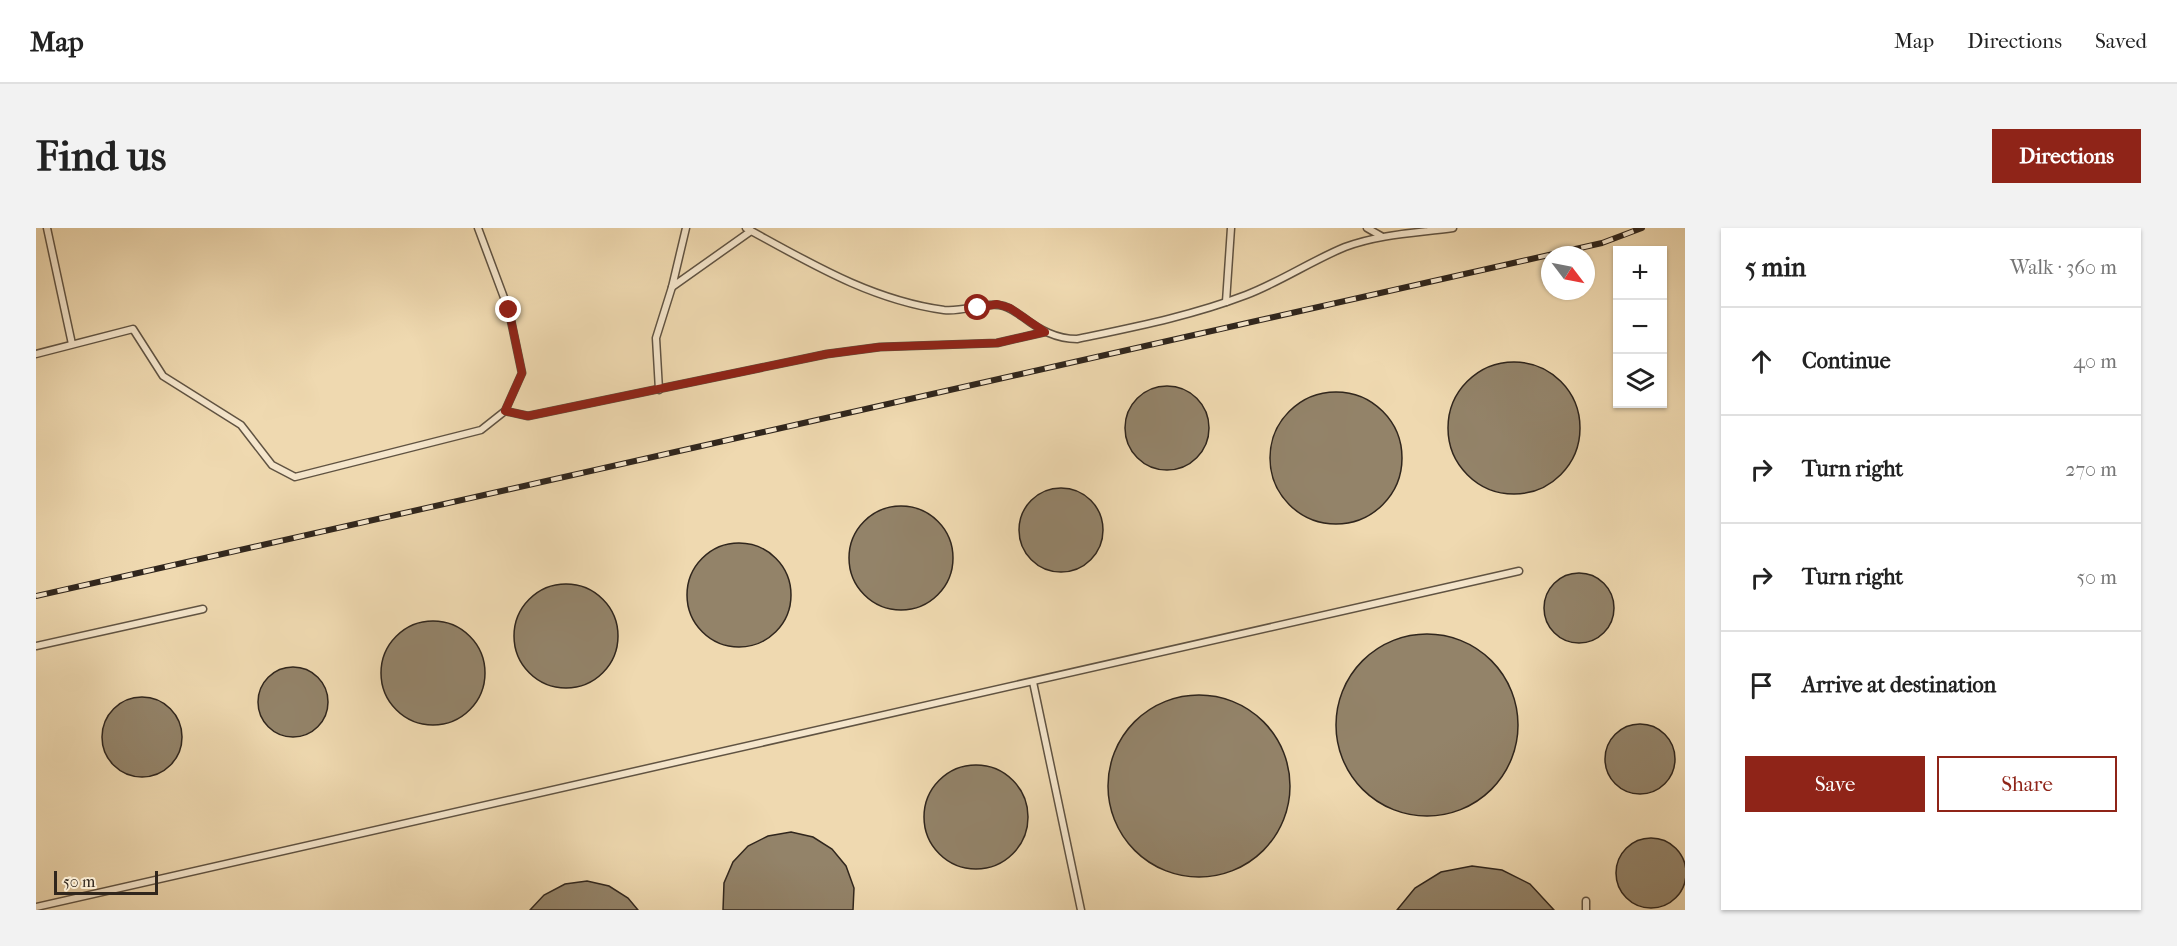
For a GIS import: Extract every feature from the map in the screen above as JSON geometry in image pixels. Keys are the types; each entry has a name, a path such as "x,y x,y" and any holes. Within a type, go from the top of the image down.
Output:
{"lane":[{"path":"47,228 72,344"},
{"path":"36,354 133,329 163,376 241,425 272,465 295,477 481,430 505,411 522,373 509,310 478,228"},
{"path":"659,390 656,338 686,228"},
{"path":"1226,302 1231,228"},
{"path":"1367,228 1381,236"},
{"path":"672,286 749,229 817,268 865,290 925,307 948,310 997,304 1010,308 1045,332 1063,339 1077,339 1173,319 1226,302 1248,294 1344,248 1381,236 1453,228"},
{"path":"505,411 528,416 827,354 880,347 997,343 1045,332"},
{"path":"36,907 1519,571"},
{"path":"36,646 203,609"},
{"path":"1033,682 1081,910"},
{"path":"1586,901 1586,910"}],"building":[{"path":"1514,362 1539,367 1561,381 1575,403 1580,428 1575,453 1561,475 1539,489 1514,494 1489,489 1467,475 1453,453 1448,428 1453,403 1467,381 1489,367"},
{"path":"1167,386 1190,393 1202,405 1209,428 1202,451 1190,463 1167,470 1144,463 1132,451 1125,428 1132,405 1144,393"},
{"path":"1336,392 1361,397 1383,411 1397,433 1402,458 1397,483 1383,505 1361,519 1336,524 1311,519 1289,505 1275,483 1270,458 1275,433 1289,411 1311,397"},
{"path":"1061,488 1084,495 1096,507 1103,530 1096,553 1084,565 1061,572 1038,565 1026,553 1019,530 1026,507 1038,495"},
{"path":"901,506 921,510 938,521 949,538 953,558 949,578 938,595 921,606 901,610 881,606 864,595 853,578 849,558 853,538 864,521 881,510"},
{"path":"739,543 759,547 776,558 787,575 791,595 787,615 776,632 759,643 739,647 719,643 702,632 691,615 687,595 691,575 702,558 719,547"},
{"path":"1586,573 1599,579 1608,588 1612,594 1614,608 1612,622 1604,633 1593,641 1572,643 1554,633 1546,622 1544,601 1554,583 1565,575"},
{"path":"566,584 586,588 603,599 614,616 618,636 614,656 603,673 586,684 566,688 546,684 529,673 518,656 514,636 518,616 529,599 546,588"},
{"path":"433,621 453,625 470,636 481,653 485,673 481,693 470,710 453,721 433,725 413,721 396,710 385,693 381,673 385,653 396,636 413,625"},
{"path":"1427,634 1462,641 1491,661 1511,690 1518,725 1511,760 1491,789 1462,809 1427,816 1392,809 1363,789 1343,760 1336,725 1343,690 1363,661 1392,641"},
{"path":"300,667 313,673 322,682 326,688 328,702 326,716 318,727 307,735 286,737 268,727 260,716 258,695 268,677 279,669"},
{"path":"1199,695 1234,702 1249,710 1263,722 1275,736 1283,751 1290,786 1283,821 1275,836 1263,850 1249,862 1234,870 1199,877 1164,870 1149,862 1135,850 1123,836 1115,821 1108,786 1115,751 1123,736 1135,722 1149,710 1164,702"},
{"path":"142,697 157,700 170,709 179,722 182,737 179,752 170,765 157,774 142,777 127,774 114,765 105,752 102,737 105,722 114,709 127,700"},
{"path":"1647,724 1660,730 1669,739 1673,745 1675,759 1673,773 1665,784 1654,792 1633,794 1615,784 1607,773 1605,752 1615,734 1626,726"},
{"path":"976,765 996,769 1013,780 1024,797 1028,817 1024,837 1013,854 996,865 976,869 956,865 939,854 928,837 924,817 928,797 939,780 956,769"},
{"path":"791,832 813,837 832,849 846,866 854,888 853,910 723,910 724,883 733,862 748,846 768,836"},
{"path":"1658,838 1671,844 1680,853 1684,859 1686,873 1684,887 1676,898 1665,906 1644,908 1626,898 1618,887 1616,866 1626,848 1637,840"},
{"path":"1472,866 1502,870 1530,884 1554,910 1397,910 1415,888 1441,872"},
{"path":"587,881 609,886 628,898 638,910 530,910 544,895 565,884"}],"railway":[{"path":"36,596 1602,243 1642,228"}],"route":[{"path":"509,310 522,373 505,411 528,416 827,354 880,347 997,343 1045,332 1010,308 997,304 978,308"}]}
